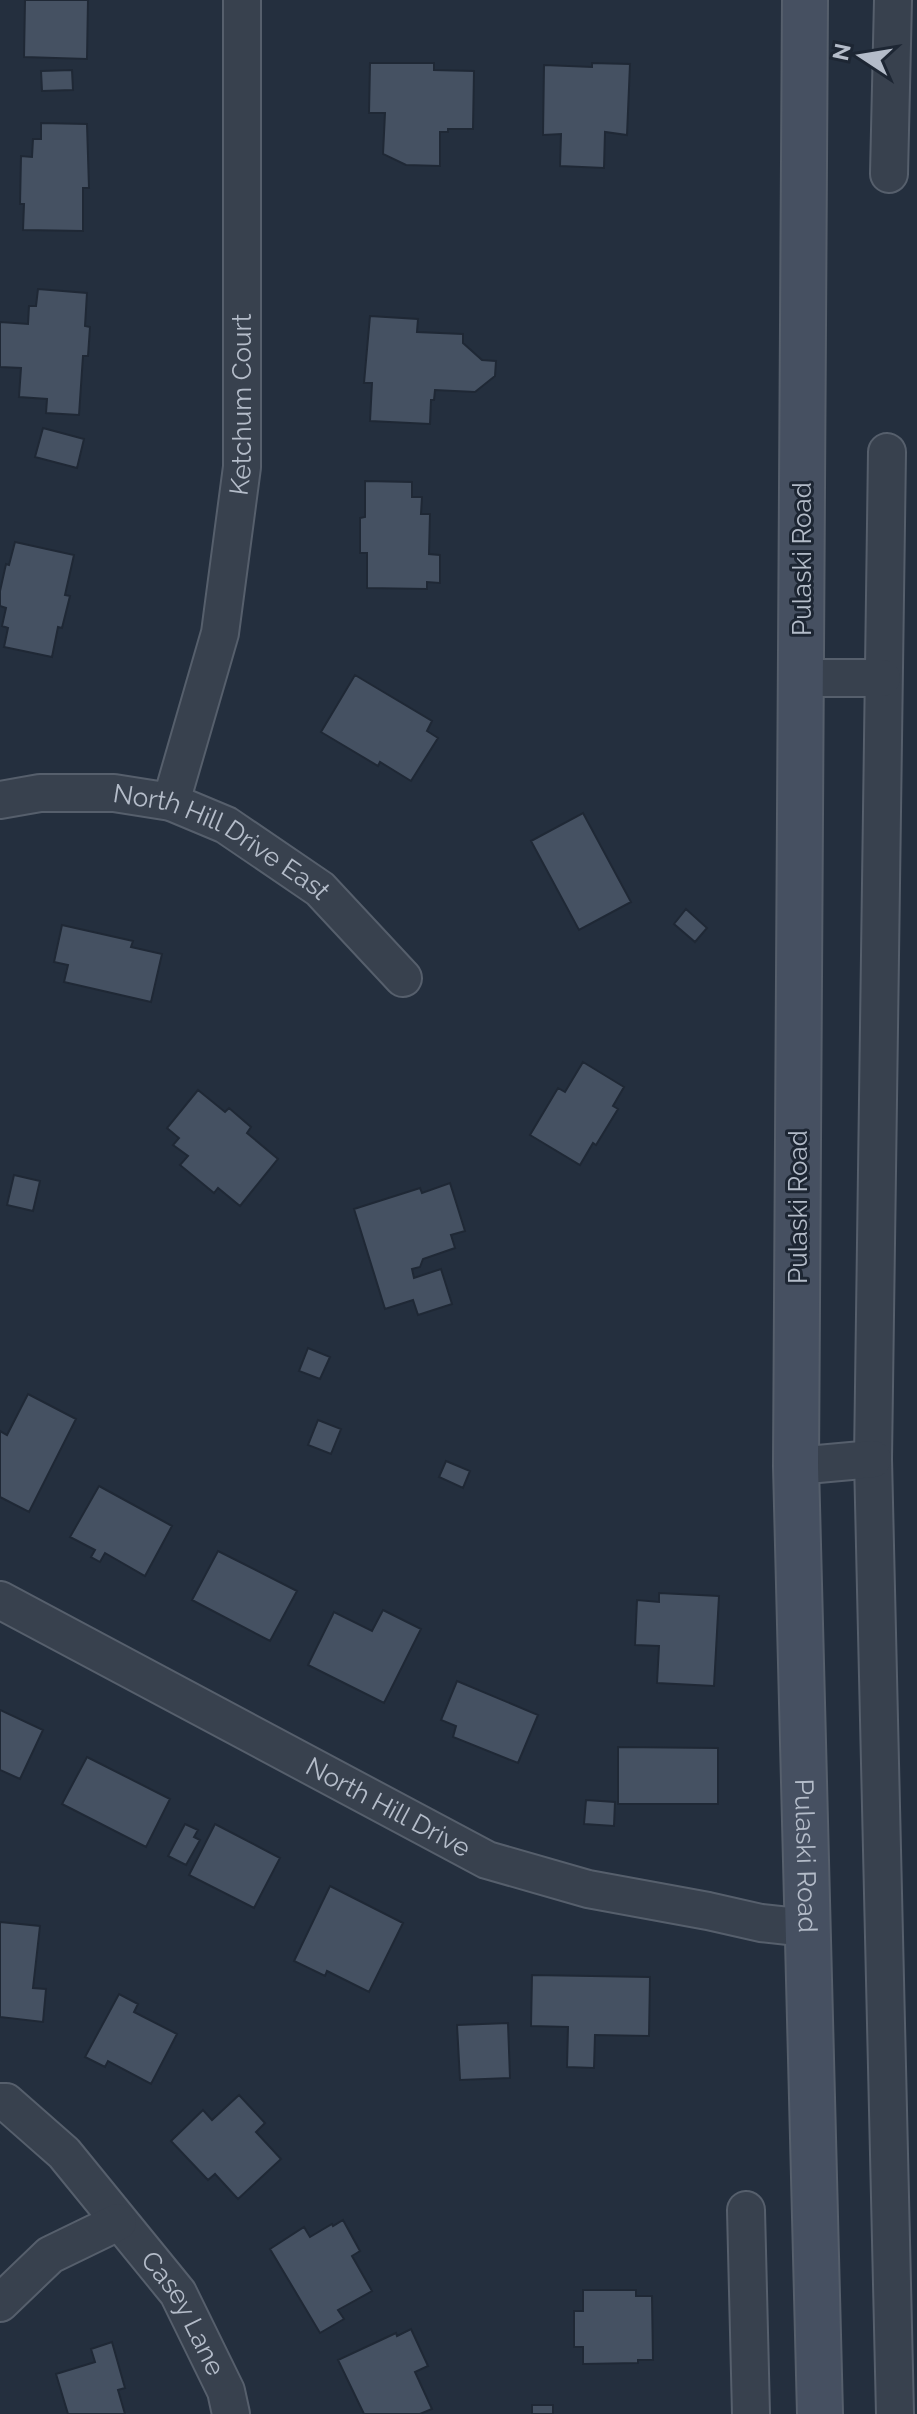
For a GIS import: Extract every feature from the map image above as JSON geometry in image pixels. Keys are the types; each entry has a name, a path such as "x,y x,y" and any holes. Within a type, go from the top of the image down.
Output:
{"main road":[{"name":"Pulaski Road","path":"805,0 796,1466 820,2414"}],"street":[{"name":"Ketchum Court","path":"171,802 220,633 242,467 242,0"},
{"path":"889,174 893,0"},
{"path":"887,452 873,1459 895,2414"},
{"path":"801,678 882,678"},
{"name":"North Hill Drive East","path":"0,800 40,793 114,793 171,802 226,825 320,889 403,978"},
{"path":"796,1466 873,1459"},
{"name":"North Hill Drive","path":"0,1600 487,1860 588,1889 761,1923 807,1928"},
{"name":"Casey Lane","path":"0,2102 6,2102 64,2153 178,2293 226,2391 231,2414"},
{"path":"746,2210 751,2414"},
{"path":"0,2303 50,2255 118,2222"}],"building":[{"path":"25,0 88,0 87,59 24,57"},
{"path":"370,63 434,63 434,70 474,71 473,129 440,132 440,166 406,165 383,154 385,113 369,113"},
{"path":"592,63 630,64 627,135 605,132 604,168 560,166 561,134 543,135 544,65 592,67"},
{"path":"72,70 73,90 42,91 41,71"},
{"path":"41,123 87,124 89,188 83,188 83,231 23,230 21,156 32,157 33,139 41,139"},
{"path":"38,289 87,293 85,326 90,327 88,356 83,356 79,415 46,413 47,399 19,397 21,368 0,367 0,322 28,324 29,306 36,306"},
{"path":"370,316 418,319 417,332 463,334 463,343 482,360 496,361 495,376 475,392 435,390 434,400 431,400 430,424 370,421 372,383 364,383"},
{"path":"43,428 84,439 77,468 35,457"},
{"path":"365,481 412,482 412,497 422,497 421,514 430,514 429,554 440,555 440,583 427,582 427,589 367,588 367,553 360,553 360,518 365,517"},
{"path":"15,542 74,555 65,595 70,596 62,628 58,627 52,657 4,647 8,628 2,626 6,608 0,606 0,591"},
{"path":"355,675 432,721 427,731 438,738 411,781 380,762 378,766 321,732"},
{"path":"583,813 631,902 579,930 531,841"},
{"path":"686,909 707,928 695,942 674,924"},
{"path":"62,925 133,941 131,947 162,954 151,1002 64,982 68,965 54,962"},
{"path":"583,1062 624,1087 613,1106 618,1109 580,1165 530,1135 558,1088 565,1092"},
{"path":"198,1090 225,1112 229,1108 251,1127 247,1133 278,1159 240,1206 218,1188 214,1193 180,1165 188,1156 173,1145 179,1138 167,1128"},
{"path":"14,1175 40,1181 33,1211 7,1205"},
{"path":"450,1183 465,1231 451,1235 455,1248 423,1259 420,1267 412,1269 414,1278 441,1269 452,1304 418,1315 413,1300 385,1309 354,1209 420,1188 422,1193"},
{"path":"308,1348 330,1357 320,1379 299,1371"},
{"path":"28,1394 76,1419 29,1512 0,1497 0,1431 7,1435"},
{"path":"318,1420 341,1429 331,1454 308,1445"},
{"path":"446,1461 470,1471 463,1488 439,1477"},
{"path":"99,1486 172,1526 145,1576 105,1553 100,1562 91,1557 95,1550 70,1537"},
{"path":"218,1551 297,1591 270,1641 192,1600"},
{"path":"659,1593 719,1596 714,1686 657,1683 659,1646 635,1645 637,1600 659,1602"},
{"path":"383,1610 421,1629 384,1703 308,1665 334,1612 372,1631"},
{"path":"457,1681 538,1715 518,1763 453,1737 456,1726 441,1720"},
{"path":"0,1710 43,1730 20,1779 0,1770"},
{"path":"618,1747 718,1748 718,1804 618,1804"},
{"path":"87,1757 170,1799 146,1847 62,1804"},
{"path":"586,1800 615,1802 614,1826 584,1824"},
{"path":"185,1824 198,1830 194,1837 200,1840 186,1865 168,1856"},
{"path":"215,1824 280,1858 254,1908 189,1875"},
{"path":"330,1886 403,1923 369,1992 327,1971 325,1976 294,1961"},
{"path":"0,1922 40,1926 33,1988 46,1989 43,2022 0,2017"},
{"path":"532,1975 650,1977 649,2036 595,2035 594,2068 567,2067 568,2027 531,2026"},
{"path":"119,1994 138,2004 134,2012 177,2034 151,2084 108,2061 105,2067 85,2057"},
{"path":"508,2023 510,2078 460,2080 457,2025"},
{"path":"239,2095 265,2123 256,2132 281,2159 238,2199 215,2174 208,2180 171,2141 203,2110 212,2120"},
{"path":"343,2220 360,2251 352,2256 372,2291 338,2310 344,2319 320,2333 270,2249 304,2227 310,2237"},
{"path":"583,2290 636,2290 636,2296 652,2296 653,2360 583,2364 583,2347 574,2347 574,2311 583,2311"},
{"path":"411,2329 428,2366 415,2372 432,2409 420,2414 364,2414 338,2360"},
{"path":"112,2342 125,2388 118,2390 125,2414 68,2414 56,2374 95,2362 91,2349"},
{"path":"532,2405 553,2405 553,2414 532,2414"}]}
